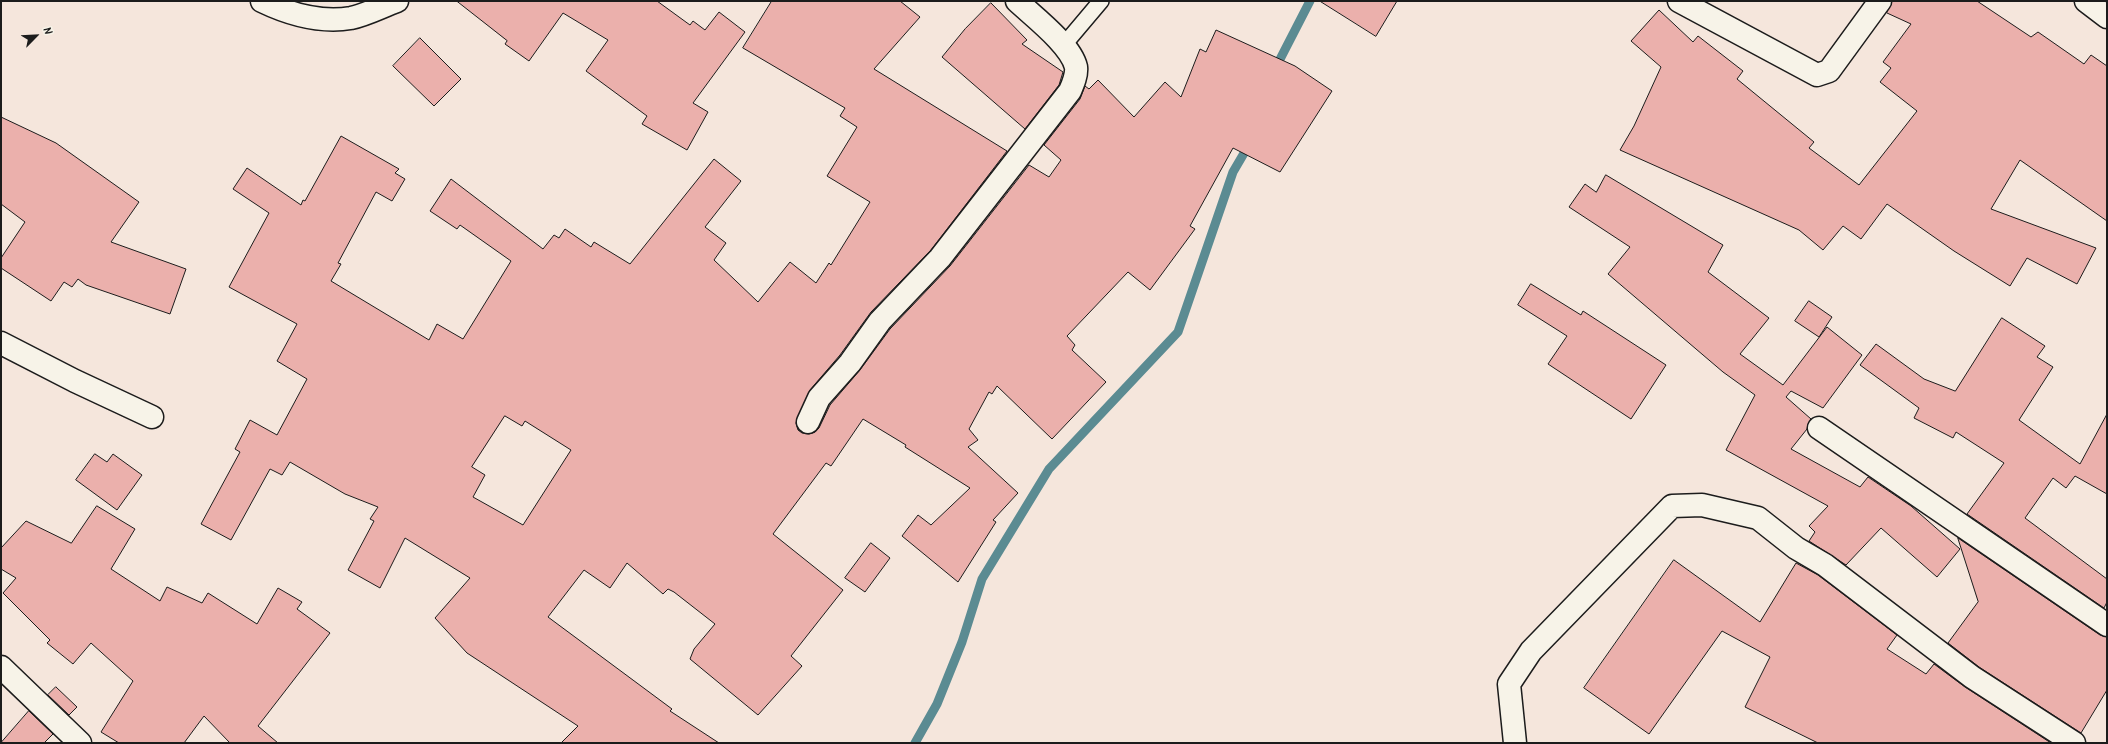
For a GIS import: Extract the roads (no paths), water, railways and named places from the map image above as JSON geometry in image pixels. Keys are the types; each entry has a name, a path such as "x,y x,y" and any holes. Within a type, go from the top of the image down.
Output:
{"street":[{"path":"262,1 284,12 323,20 352,18 397,1"},
{"path":"808,422 819,398 850,363 880,321 940,258 1070,91 1076,68 1070,54 1064,46 1017,1"},
{"path":"1679,1 1817,75 1829,71 1880,1"},
{"path":"2086,1 2107,17"},
{"path":"1,343 75,381 152,417"},
{"path":"1819,428 2107,625"},
{"path":"1515,743 1509,684 1531,651 1672,506 1702,505 1758,518 1796,548 1825,565 1972,676 2074,743"},
{"path":"1,667 80,743"}],"lane":[{"path":"1064,46 1101,1"}],"waterway":[{"path":"1275,69 1310,1"},
{"path":"915,743 937,704 962,642 982,579 1049,469 1178,332 1233,172 1250,143"}]}
